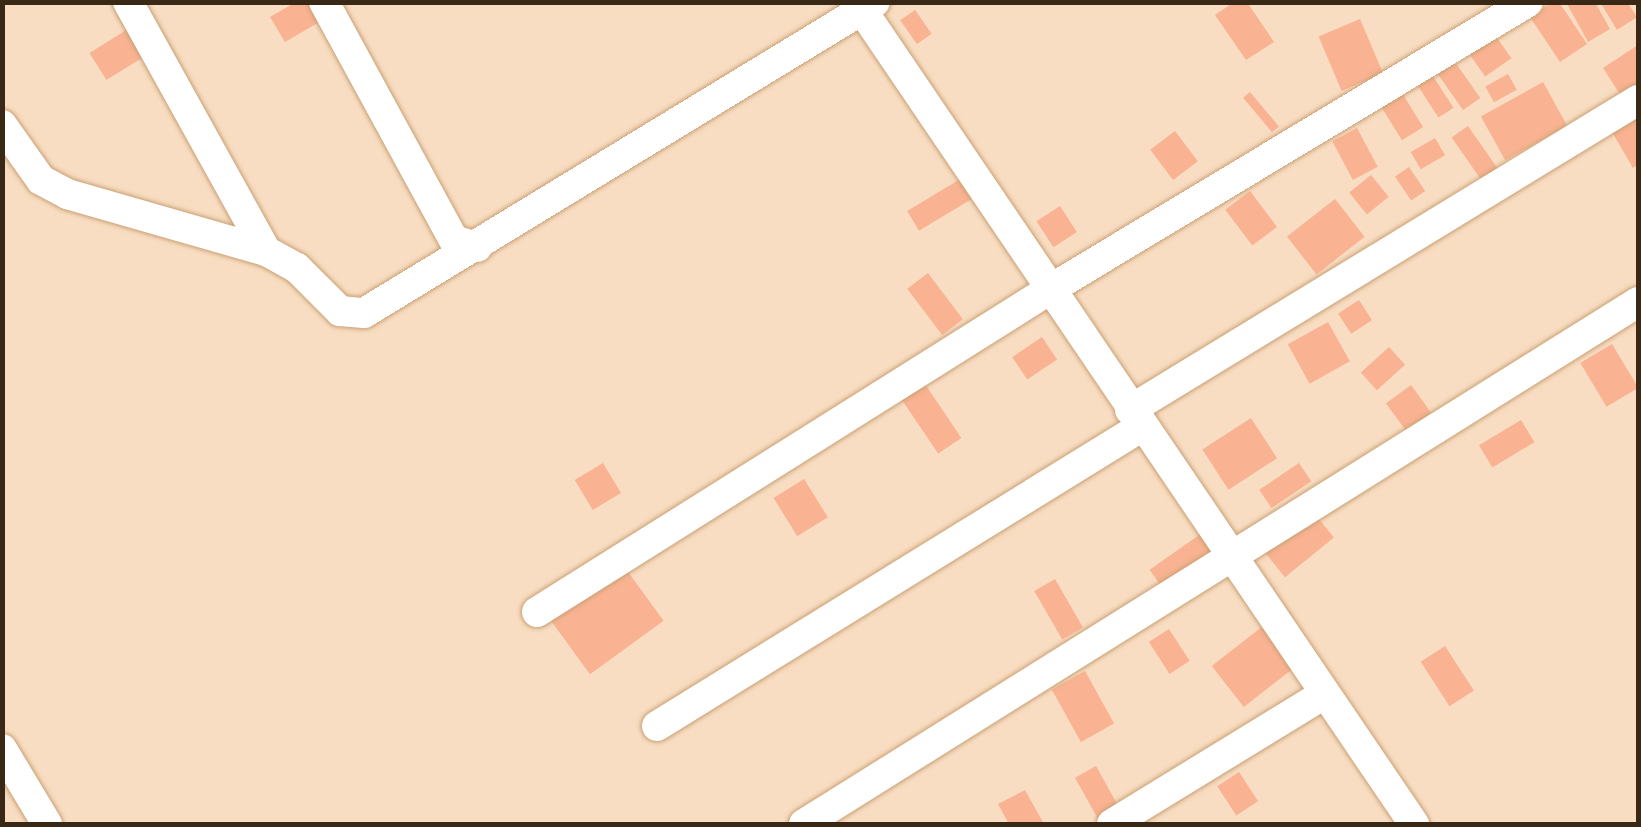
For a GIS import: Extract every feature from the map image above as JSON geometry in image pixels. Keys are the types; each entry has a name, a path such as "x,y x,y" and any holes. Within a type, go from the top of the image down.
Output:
{"street":[{"path":"128,2 266,251"},
{"path":"324,2 454,240 477,247"},
{"path":"537,612 1049,290 1528,2"},
{"path":"2,125 41,180 67,194 266,251 351,314 364,313 477,247 858,8 1414,824"},
{"path":"657,726 1638,100"},
{"path":"804,824 1638,302"},
{"path":"1112,824 1324,694"},
{"path":"2,749 47,824"}],"building":[{"path":"296,2 310,2 321,21 285,42 270,17"},
{"path":"1234,2 1247,2 1274,42 1246,60 1215,15"},
{"path":"1552,2 1559,2 1587,44 1560,62 1530,17"},
{"path":"1566,2 1595,2 1610,29 1588,42"},
{"path":"1600,2 1627,2 1637,17 1617,30"},
{"path":"915,10 932,34 917,44 900,20"},
{"path":"1360,19 1383,73 1342,91 1319,37"},
{"path":"131,27 148,54 106,80 89,53"},
{"path":"1493,32 1511,58 1485,77 1467,50"},
{"path":"1638,45 1638,88 1623,99 1603,68"},
{"path":"1455,62 1480,98 1463,110 1438,74"},
{"path":"1429,70 1454,108 1438,118 1414,80"},
{"path":"1508,74 1517,90 1494,102 1485,87"},
{"path":"1543,82 1567,126 1505,160 1481,116"},
{"path":"1250,92 1279,126 1272,132 1243,98"},
{"path":"1402,93 1423,127 1402,140 1381,106"},
{"path":"1638,117 1638,165 1633,168 1612,132"},
{"path":"1468,126 1501,173 1484,184 1452,137"},
{"path":"1357,128 1378,167 1353,180 1332,141"},
{"path":"1175,131 1198,161 1173,180 1150,150"},
{"path":"1435,138 1445,155 1421,169 1411,152"},
{"path":"1409,167 1425,191 1411,201 1395,177"},
{"path":"1371,175 1389,197 1367,214 1349,193"},
{"path":"962,178 974,198 919,231 907,211"},
{"path":"1250,191 1277,227 1252,246 1225,210"},
{"path":"1335,199 1365,237 1316,274 1287,237"},
{"path":"1060,206 1077,232 1053,247 1037,221"},
{"path":"928,273 963,319 942,335 907,289"},
{"path":"1359,300 1372,320 1351,334 1338,314"},
{"path":"1328,322 1350,361 1310,384 1288,344"},
{"path":"1042,337 1057,359 1027,380 1012,357"},
{"path":"1612,344 1638,388 1607,407 1580,363"},
{"path":"1389,347 1405,365 1377,390 1361,372"},
{"path":"925,384 961,438 938,454 902,400"},
{"path":"1411,385 1431,413 1406,431 1386,403"},
{"path":"1251,418 1277,458 1228,490 1202,450"},
{"path":"1521,420 1534,442 1492,468 1479,445"},
{"path":"603,463 621,493 593,510 575,480"},
{"path":"1299,463 1311,481 1272,508 1259,490"},
{"path":"804,479 828,517 797,536 773,498"},
{"path":"1310,508 1334,538 1285,577 1261,548"},
{"path":"1202,533 1219,557 1166,593 1150,570"},
{"path":"623,565 664,621 590,674 549,618"},
{"path":"1055,579 1083,627 1062,639 1034,591"},
{"path":"1263,626 1295,667 1244,707 1212,666"},
{"path":"1169,629 1190,661 1170,674 1149,642"},
{"path":"1445,646 1474,690 1450,706 1421,662"},
{"path":"1085,671 1114,723 1081,742 1052,689"},
{"path":"1096,766 1118,806 1097,818 1075,778"},
{"path":"1239,772 1258,801 1236,816 1217,786"},
{"path":"1025,790 1044,824 1009,824 998,804"}]}
